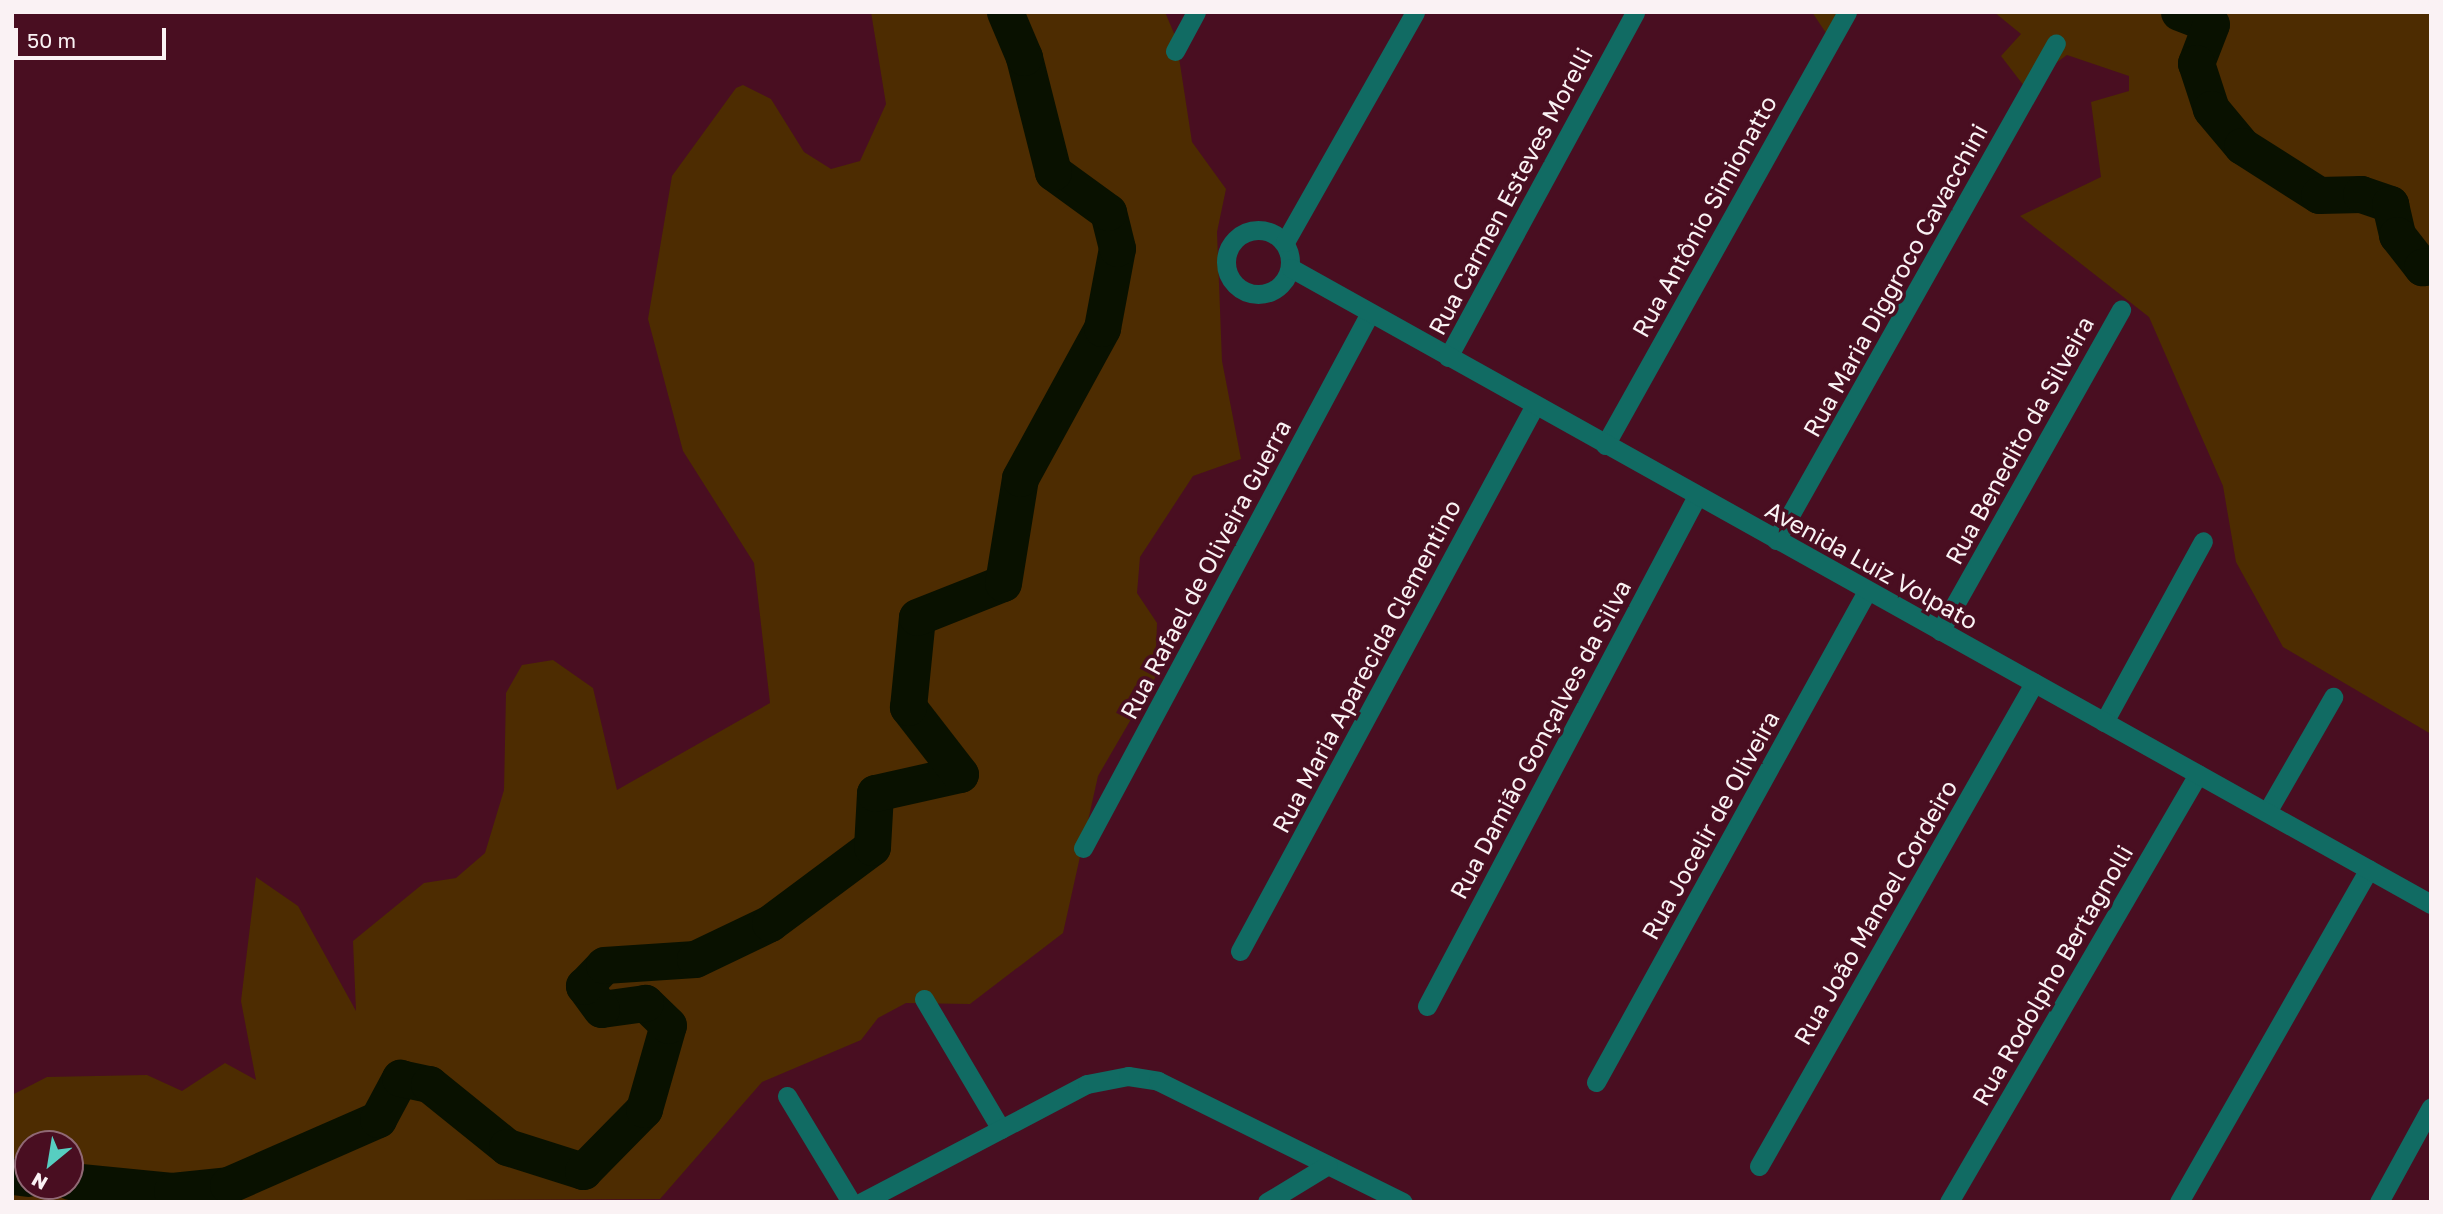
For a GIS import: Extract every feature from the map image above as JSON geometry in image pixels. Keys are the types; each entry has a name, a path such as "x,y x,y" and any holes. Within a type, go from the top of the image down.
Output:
{"street":[{"path":"1175,51 1196,12"},
{"path":"1285,242 1251,230 1231,243 1226,267 1239,288 1263,294 1284,282 1291,268 1285,242 1415,12"},
{"name":"Rua Carmen Esteves Morelli","path":"1448,357 1635,12"},
{"name":"Rua Antônio Simionatto","path":"1605,445 1847,12"},
{"name":"Rua Maria Diggroco Cavacchini","path":"1776,540 2056,43"},
{"name":"Avenida Luiz Volpato","path":"1291,268 2431,904"},
{"name":"Rua Benedito da Silveira","path":"1940,631 2121,310"},
{"name":"Rua Rafael de Oliveira Guerra","path":"1083,848 1370,313"},
{"name":"Rua Maria Aparecida Clementino","path":"1240,951 1535,405"},
{"name":"Rua Damião Gonçalves da Silva","path":"1427,1006 1697,496"},
{"path":"2104,722 2203,541"},
{"name":"Rua Jocelir de Oliveira","path":"1596,1082 1867,591"},
{"name":"Rua João Manoel Cordeiro","path":"1759,1166 2034,683"},
{"path":"2267,812 2333,696"},
{"name":"Rua Rodolpho Bertagnolli","path":"1949,1202 2198,774"},
{"path":"2179,1202 2369,869"},
{"path":"924,999 1001,1129"},
{"path":"862,1202 1087,1084 1128,1076 1158,1081 1403,1202"},
{"path":"788,1096 851,1202"},
{"path":"2379,1202 2431,1107"},
{"path":"1266,1202 1328,1165"}],"shaded area":[{"path":"871,12 1165,12 1176,38 1192,142 1226,189 1217,232 1222,361 1241,459 1193,476 1140,557 1137,593 1157,623 1155,678 1098,776 1063,933 970,1004 906,1003 878,1018 861,1040 762,1082 660,1199 12,1202 12,1095 47,1077 147,1075 182,1091 225,1063 256,1080 241,1001 256,877 298,906 356,1011 353,941 424,883 456,878 485,853 504,790 506,693 522,665 553,660 593,688 617,790 770,703 754,563 683,451 648,319 672,176 736,88 743,85 771,99 804,152 831,169 860,161 886,104"},
{"path":"1812,12 1851,12 1834,45"},
{"path":"1994,12 2431,12 2431,734 2283,647 2236,562 2223,486 2149,317 2020,216 2101,177 2091,102 2129,91 2129,76 2067,55 2024,86 2001,56 2021,34"}],"waterway":[{"path":"84,1182 172,1191 228,1185 378,1119 400,1078 429,1084 507,1147 583,1171 644,1109 668,1025 645,1003 601,1009 584,986 604,965 695,959 770,923 872,847 875,793 960,774 908,707 917,617 1003,583 1020,478 1102,328 1117,248 1108,212 1053,172 1024,57 1005,12"},
{"path":"2179,12 2211,24 2196,63 2211,109 2242,146 2319,195 2361,194 2390,204 2397,235 2422,267 2431,266"}]}
